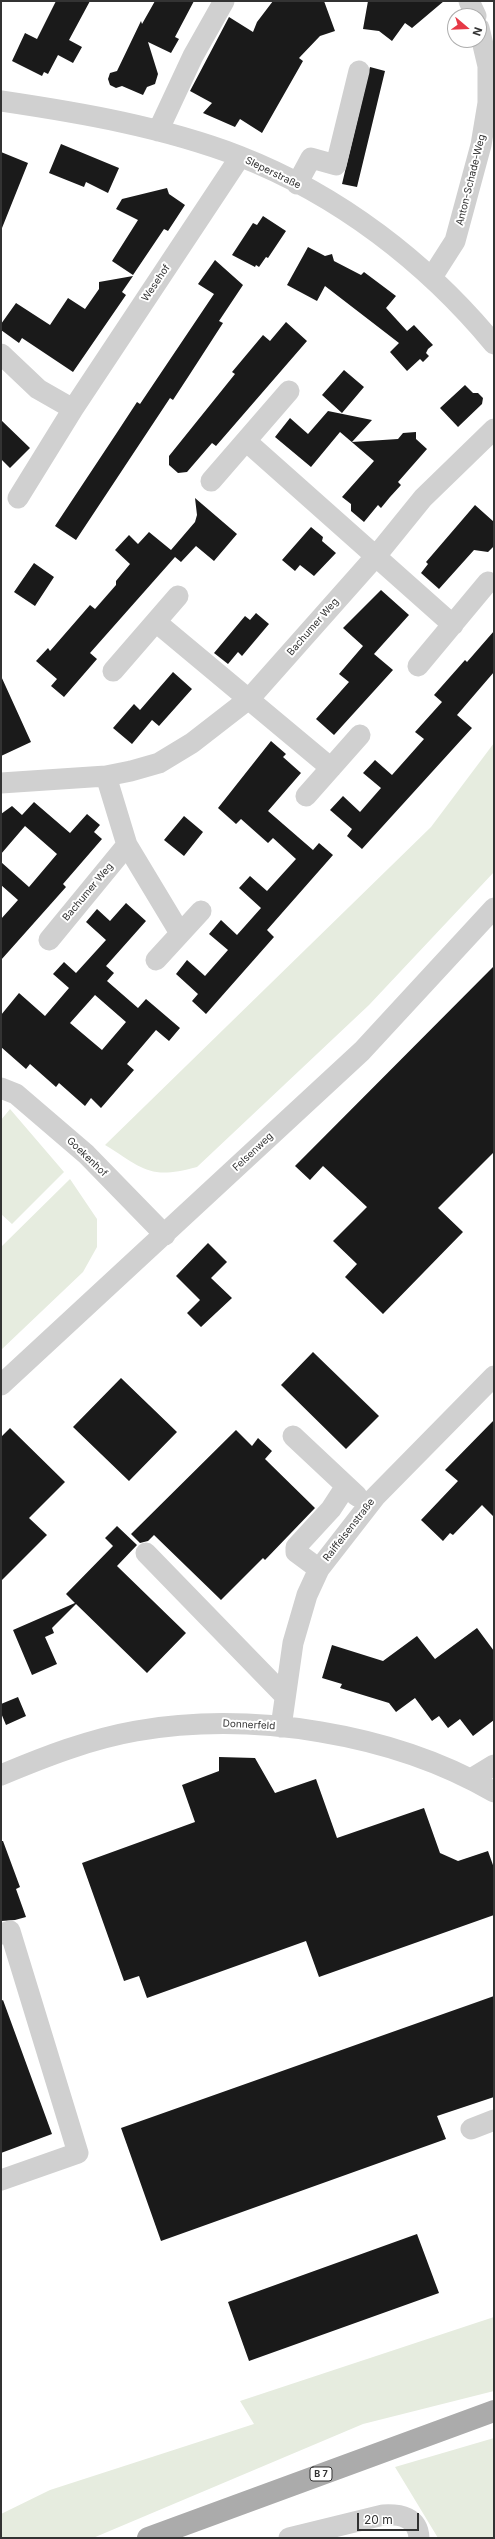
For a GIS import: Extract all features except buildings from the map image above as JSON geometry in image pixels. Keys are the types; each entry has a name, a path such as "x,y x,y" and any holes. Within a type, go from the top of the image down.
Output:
{"main road":[{"name":"B 7","path":"148,2538 494,2411"}],"street":[{"path":"158,131 193,56 224,1"},
{"name":"Anton-Schade-Weg","path":"432,277 455,240 481,145 488,104 488,66 484,48"},
{"path":"297,184 311,158 336,165 359,71"},
{"name":"Sleperstraße","path":"1,101 91,115 158,131 240,157 297,184 323,197 384,237 432,277 474,320 494,344"},
{"name":"Wesehof","path":"18,498 73,408 240,157"},
{"path":"1,354 38,389 73,408"},
{"path":"211,481 289,391"},
{"name":"Bachumer Weg","path":"1,783 106,776 159,763 192,743 250,698 376,556 423,498 494,429"},
{"path":"246,441 453,625"},
{"path":"418,666 488,582"},
{"path":"113,671 178,596"},
{"path":"156,622 250,698 331,768"},
{"path":"306,796 360,735"},
{"path":"106,776 127,845 180,933"},
{"name":"Bachumer Weg","path":"49,940 127,845"},
{"name":"Felsenweg","path":"1,1385 165,1235 362,1051 494,908"},
{"path":"156,960 201,911"},
{"name":"Goekenhof","path":"1,1088 16,1094 86,1154 165,1235"},
{"name":"Raiffeisenstraße","path":"281,1726 294,1643 307,1595 319,1569 368,1506 494,1376"},
{"path":"292,1436 368,1506"},
{"path":"319,1569 300,1558 296,1552 296,1547 331,1509 346,1486"},
{"path":"146,1553 285,1696"},
{"name":"Donnerfeld","path":"1,1775 53,1754 136,1731 214,1724 281,1726 381,1745 471,1779 494,1792"},
{"path":"471,1779 494,1765"},
{"path":"1,1934 10,1931 78,2153 1,2180"},
{"path":"471,2129 494,2120"},
{"path":"289,2538 383,2515 394,2515 410,2519 416,2525 419,2538"}],"shaded area":[{"path":"494,743 494,872 369,1005 197,1167 181,1171 168,1172 148,1170 105,1145 431,827"},
{"path":"10,1109 64,1172 12,1224 1,1214 1,1120"},
{"path":"70,1179 97,1219 97,1247 83,1272 1,1350 1,1247"},
{"path":"494,2317 494,2391 363,2424 93,2538 1,2538 1,2514 50,2490 254,2424 240,2401"},
{"path":"494,2438 494,2538 438,2538 395,2467"}]}
